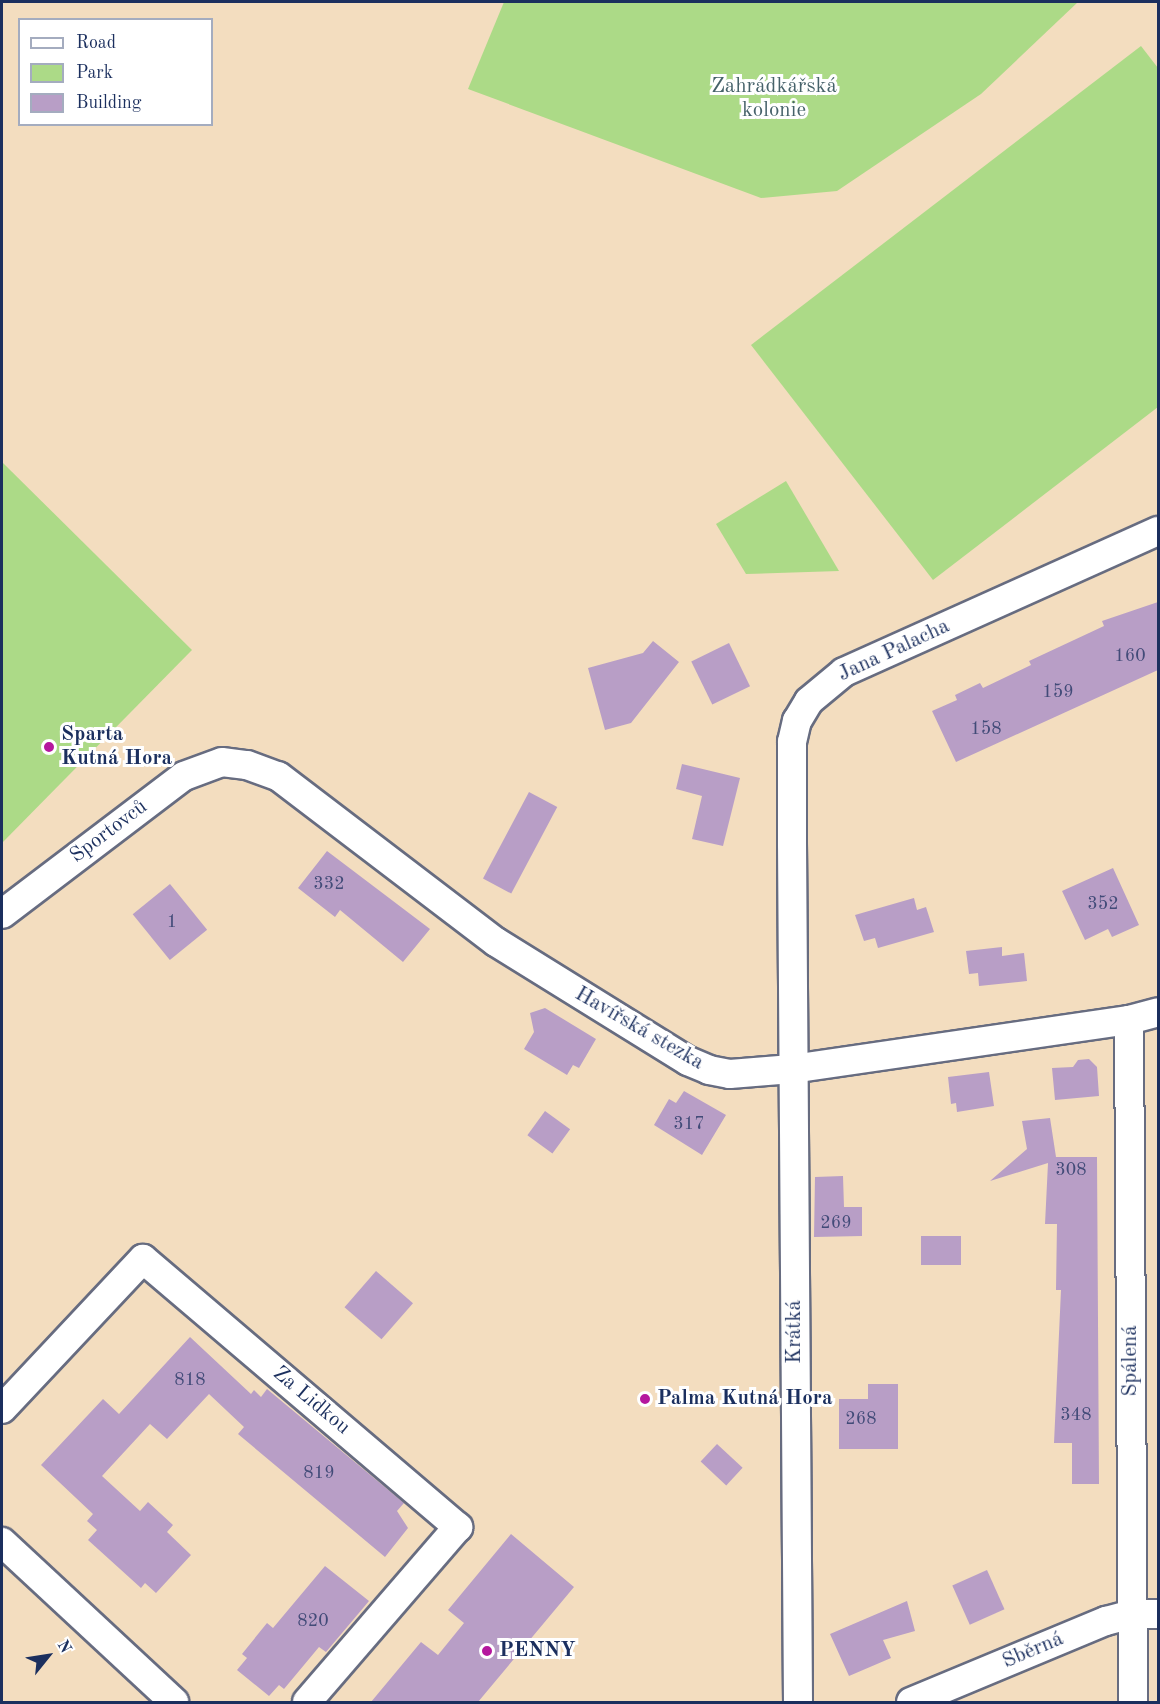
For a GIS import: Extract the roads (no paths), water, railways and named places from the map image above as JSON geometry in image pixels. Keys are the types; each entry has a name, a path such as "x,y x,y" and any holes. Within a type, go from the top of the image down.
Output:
{"street":[{"name":"Jana Palacha","path":"792,1069 792,742 797,721 809,701 829,683 861,664 1158,531"},
{"name":"Havířská stezka","path":"222,762 247,765 278,776 496,942 688,1061 730,1074 792,1069 1129,1020 1158,1012"},
{"name":"Sportovců","path":"2,914 184,777 222,762"},
{"name":"Spálená","path":"1129,1020 1146,1614 1133,1702"},
{"name":"Krátká","path":"792,1069 798,1702"},
{"name":"Za Lidkou","path":"2,1409 142,1259 458,1527 307,1702"},
{"path":"2,1542 174,1702"},
{"name":"Sběrná","path":"911,1702 1106,1621 1146,1614"}],"place":[{"name":"Sparta Kutná Hora","path":"49,747"},
{"name":"Palma Kutná Hora","path":"645,1399"},
{"name":"PENNY","path":"487,1651"}],"park label":[{"name":"Zahrádkářská kolonie","path":"774,99"}]}
